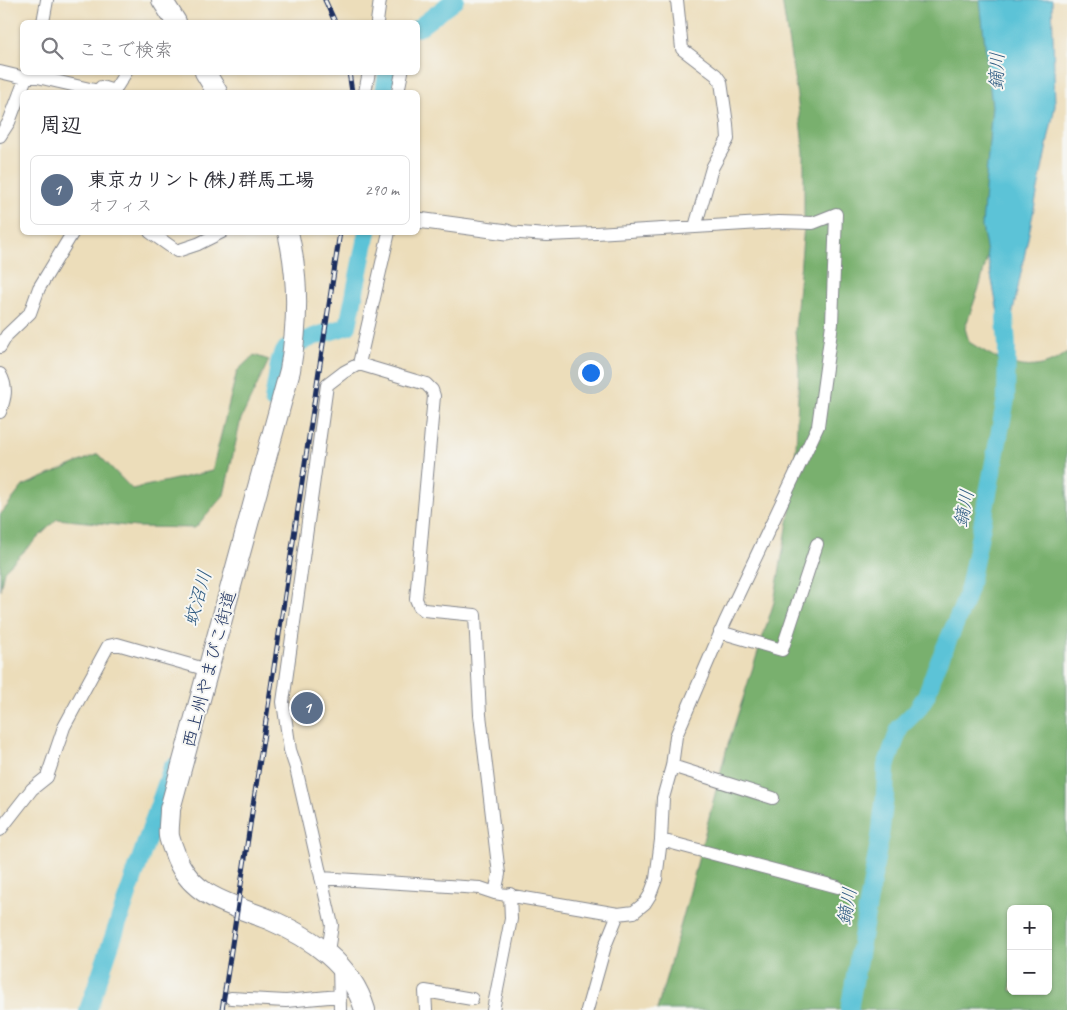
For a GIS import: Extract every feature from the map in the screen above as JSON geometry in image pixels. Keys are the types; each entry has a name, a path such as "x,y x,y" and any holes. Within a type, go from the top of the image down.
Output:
{"highway":[{"path":"162,0 174,20"},
{"path":"207,75 216,90"},
{"name":"西上州やまびこ街道","path":"289,235 297,291 296,335 290,370 202,668 170,809 169,836 177,860 188,879 209,896 298,933 322,948 344,970 362,998 365,1010"}],"street":[{"path":"43,20 47,0"},
{"path":"377,20 380,0"},
{"path":"677,0 682,49 716,75 721,82 727,124 728,139 712,168 695,227"},
{"path":"0,72 20,74"},
{"path":"21,90 26,75 78,89"},
{"path":"115,90 124,75"},
{"path":"366,90 369,75"},
{"path":"398,90 401,75"},
{"path":"100,90 101,87 111,90"},
{"path":"0,136 9,122 20,92"},
{"path":"321,878 480,888 495,893 510,894 618,914 634,912 645,903 656,878 664,798 672,766 676,736 720,632 818,426 832,324 836,214 814,223 778,222 557,234 507,232 420,220"},
{"path":"0,346 6,335 30,313 39,288 71,235"},
{"path":"154,235 177,251 216,235"},
{"path":"359,364 388,235"},
{"path":"322,948 329,945 332,925 296,768 290,750 283,702 327,385 344,372 359,364 426,384 432,390 434,396 416,599 419,606 424,610 475,614 480,715 498,874 495,893"},
{"path":"0,374 5,384 5,395 0,412"},
{"path":"720,632 782,650 817,544"},
{"path":"0,830 32,789 47,776 64,727 108,646 117,644 202,668"},
{"path":"672,766 773,798"},
{"path":"661,840 838,887"},
{"path":"493,1010 511,919 510,894"},
{"path":"587,1010 605,946 618,914"},
{"path":"338,965 340,1010"},
{"path":"426,1010 424,991 472,999"},
{"path":"231,998 286,1001 340,996"}],"green space":[{"path":"782,0 1000,0 988,255 965,328 969,342 1005,362 1017,365 1041,365 1054,361 1067,353 1067,1010 657,1010 726,751 774,602 791,505 796,449 799,368 795,331 804,226 804,153"},
{"path":"254,355 269,360 241,419 224,495 195,528 137,527 57,519 4,571 0,590 0,515 23,486 98,454 132,489 212,471 237,371"}],"water":[{"path":"980,0 1052,0 1055,106 1005,351 982,226 992,106"}],"waterway":[{"name":"蚊沼川","path":"420,26 455,0"},
{"name":"蚊沼川","path":"384,90 387,75"},
{"name":"蚊沼川","path":"273,400 280,359 286,349 313,337 348,326 366,235"},
{"name":"鏑川","path":"849,1010 880,837 886,766 900,727 917,710 926,696 969,588 1006,399 1007,346 1005,318"},
{"name":"蚊沼川","path":"88,1010 172,767"}],"railway":[{"path":"325,0 334,20"},
{"path":"349,75 352,90"},
{"path":"222,1010 340,235"}],"place":[{"name":"東京カリント(株) 群馬工場","path":"307,708"}]}
